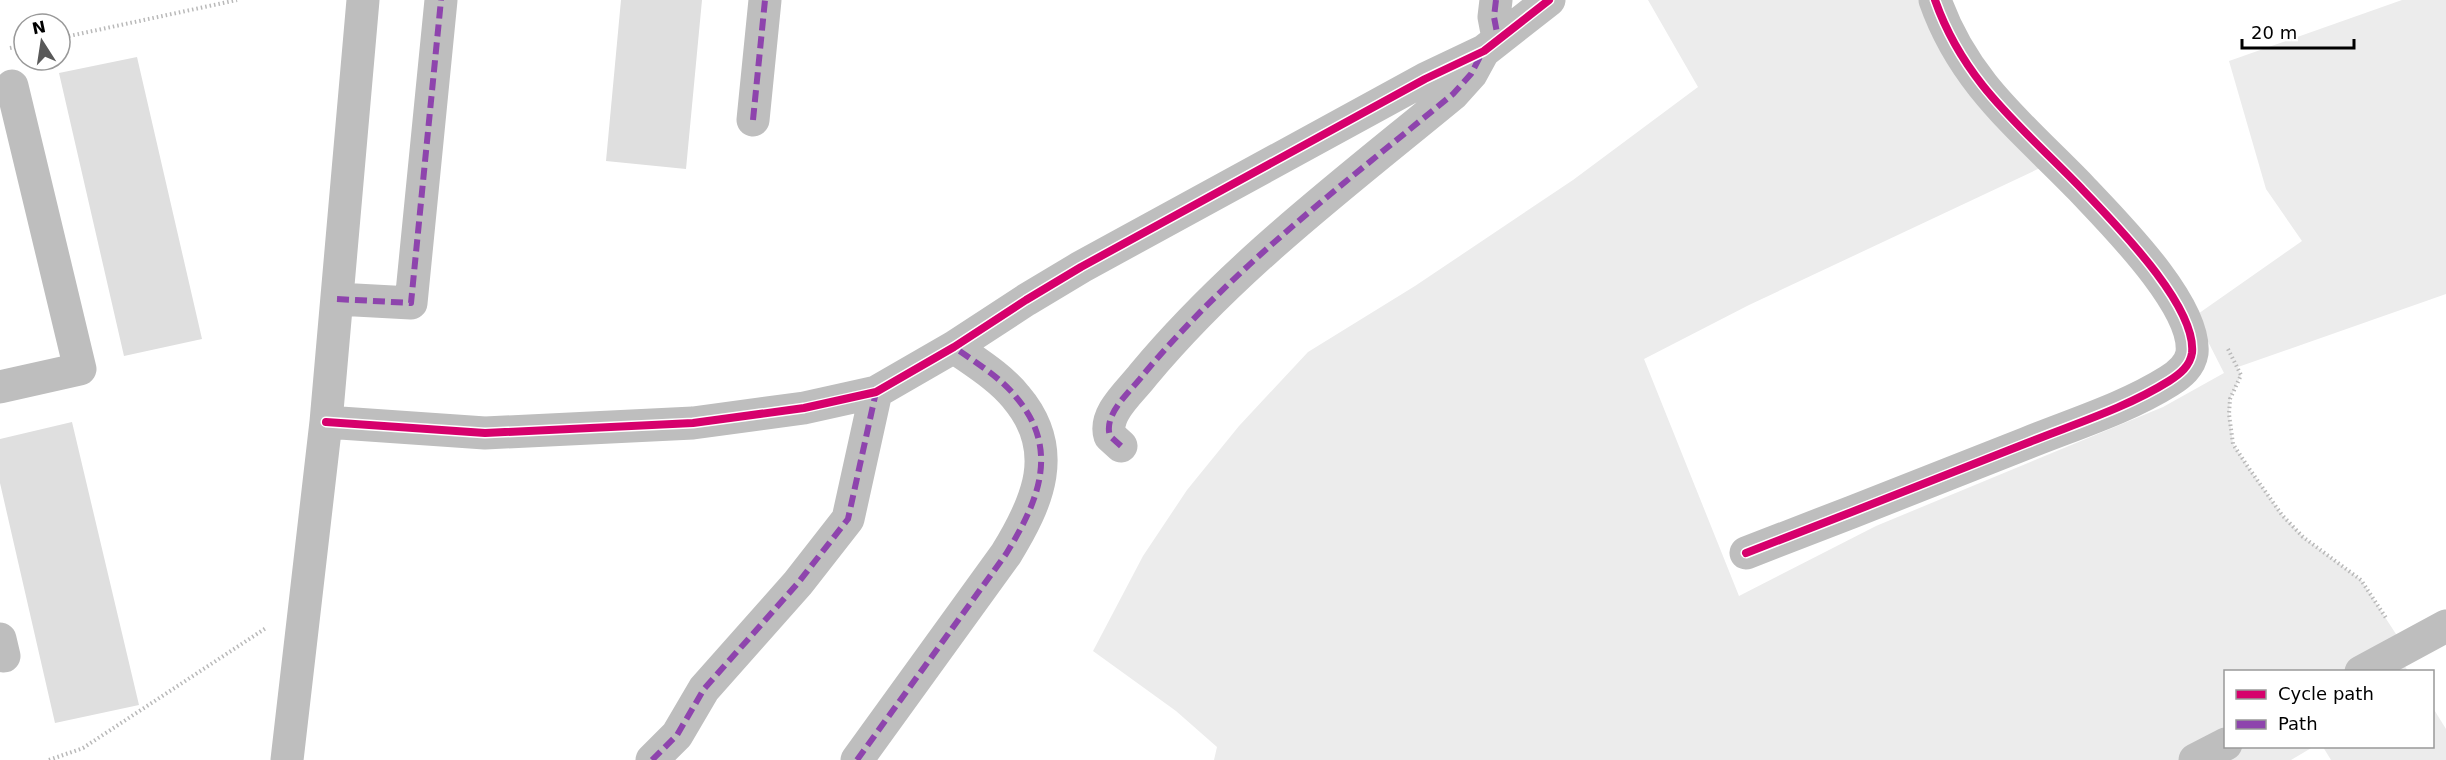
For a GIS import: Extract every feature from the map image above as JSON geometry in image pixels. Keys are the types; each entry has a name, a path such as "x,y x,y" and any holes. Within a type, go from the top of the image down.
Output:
{"street":[{"path":"287,760 326,422 363,0"},
{"path":"338,299 411,303 441,0"},
{"path":"753,120 765,0"},
{"path":"1121,446 1110,436 1108,424 1119,405 1166,348 1222,289 1259,255 1454,94 1491,44 1496,0"},
{"path":"326,422 485,433 693,423 804,408 876,392 954,347 1082,267 1491,44 1549,0"},
{"path":"1746,553 2122,404 2168,382 2189,364 2192,352 2191,339 2181,313 2161,277 2106,214 1985,90 1956,49 1935,0"},
{"path":"0,387 80,369 12,86"},
{"path":"856,760 1006,554 1024,525 1035,499 1041,473 1042,455 1038,435 1029,415 1015,396 988,372 954,347"},
{"path":"652,760 677,735 704,689 798,583 848,519 876,392"},
{"path":"2365,670 2446,626"},
{"path":"2195,760 2224,745"}],"path":[{"path":"72,35 237,0"},
{"path":"2224,341 2241,375 2230,399 2229,414 2234,444 2243,460 2282,515 2302,537 2361,580 2401,650"},
{"path":"49,760 83,748 306,601"}],"shaded area":[{"path":"1648,0 1935,0 2055,161 1749,305 1644,359 1739,596 1876,526 2163,407 2224,373 2195,316 2302,241 2266,189 2229,61 2402,0 2446,0 2446,294 2238,367 2241,375 2230,399 2229,414 2233,444 2248,467 2282,515 2303,537 2361,580 2405,648 2396,653 2407,670 2224,670 2224,748 2311,748 2291,760 1214,760 1217,747 1176,711 1093,651 1143,556 1187,490 1239,426 1308,352 1415,286 1573,180 1698,87"},
{"path":"2434,710 2446,729 2446,760 2331,760 2324,748 2434,748"}],"building":[{"path":"621,0 702,0 686,169 606,161"},
{"path":"137,57 202,339 124,356 59,73"},
{"path":"72,422 139,705 55,723 0,483 0,439"}],"marked path":[{"path":"337,299 411,303 441,0"},
{"path":"753,120 765,0"},
{"path":"1496,0 1494,17 1498,38"},
{"path":"1121,446 1110,436 1110,420 1114,412 1125,396 1178,336 1214,298 1291,227 1453,94 1471,74 1482,53"},
{"path":"857,760 1006,554 1027,515 1040,476 1041,456 1038,437 1030,417 1003,383 954,347"},
{"path":"652,760 677,735 704,689 798,583 848,519 876,392"}],"cycle path":[{"path":"326,422 485,433 693,423 804,408 876,392 954,347 1081,267 1425,79 1484,51 1549,0"},
{"path":"1746,553 2118,407 2173,378 2184,369 2191,358 2190,333 2167,288 2112,221 2017,124 1978,80 1947,29 1935,0"}]}
